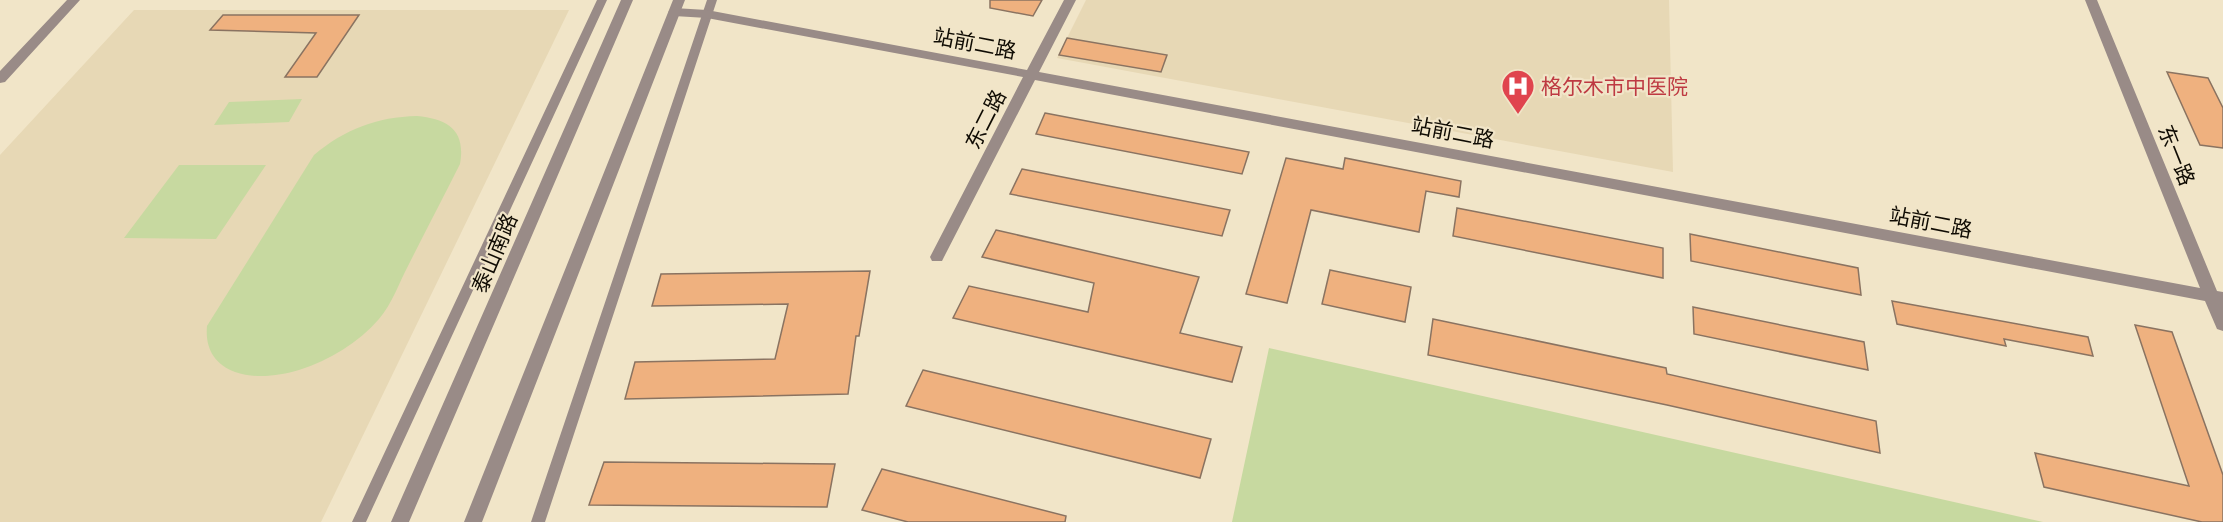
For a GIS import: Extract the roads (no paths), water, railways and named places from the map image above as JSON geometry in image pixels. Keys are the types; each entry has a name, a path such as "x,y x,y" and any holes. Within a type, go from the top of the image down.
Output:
{"street":[{"path":"0,79 5,68 74,0"},
{"name":"泰山南路","path":"400,522 627,0"},
{"name":"东二路","path":"937,257 1070,0"},
{"name":"东一路","path":"2091,0 2217,297 2223,325"},
{"path":"473,522 677,6"},
{"name":"站前二路","path":"677,6 707,14 2217,297"}],"lane":[{"path":"359,522 602,0"},
{"path":"538,522 712,0"}],"place":[{"name":"格尔木市中医院","path":"1518,115"}]}
